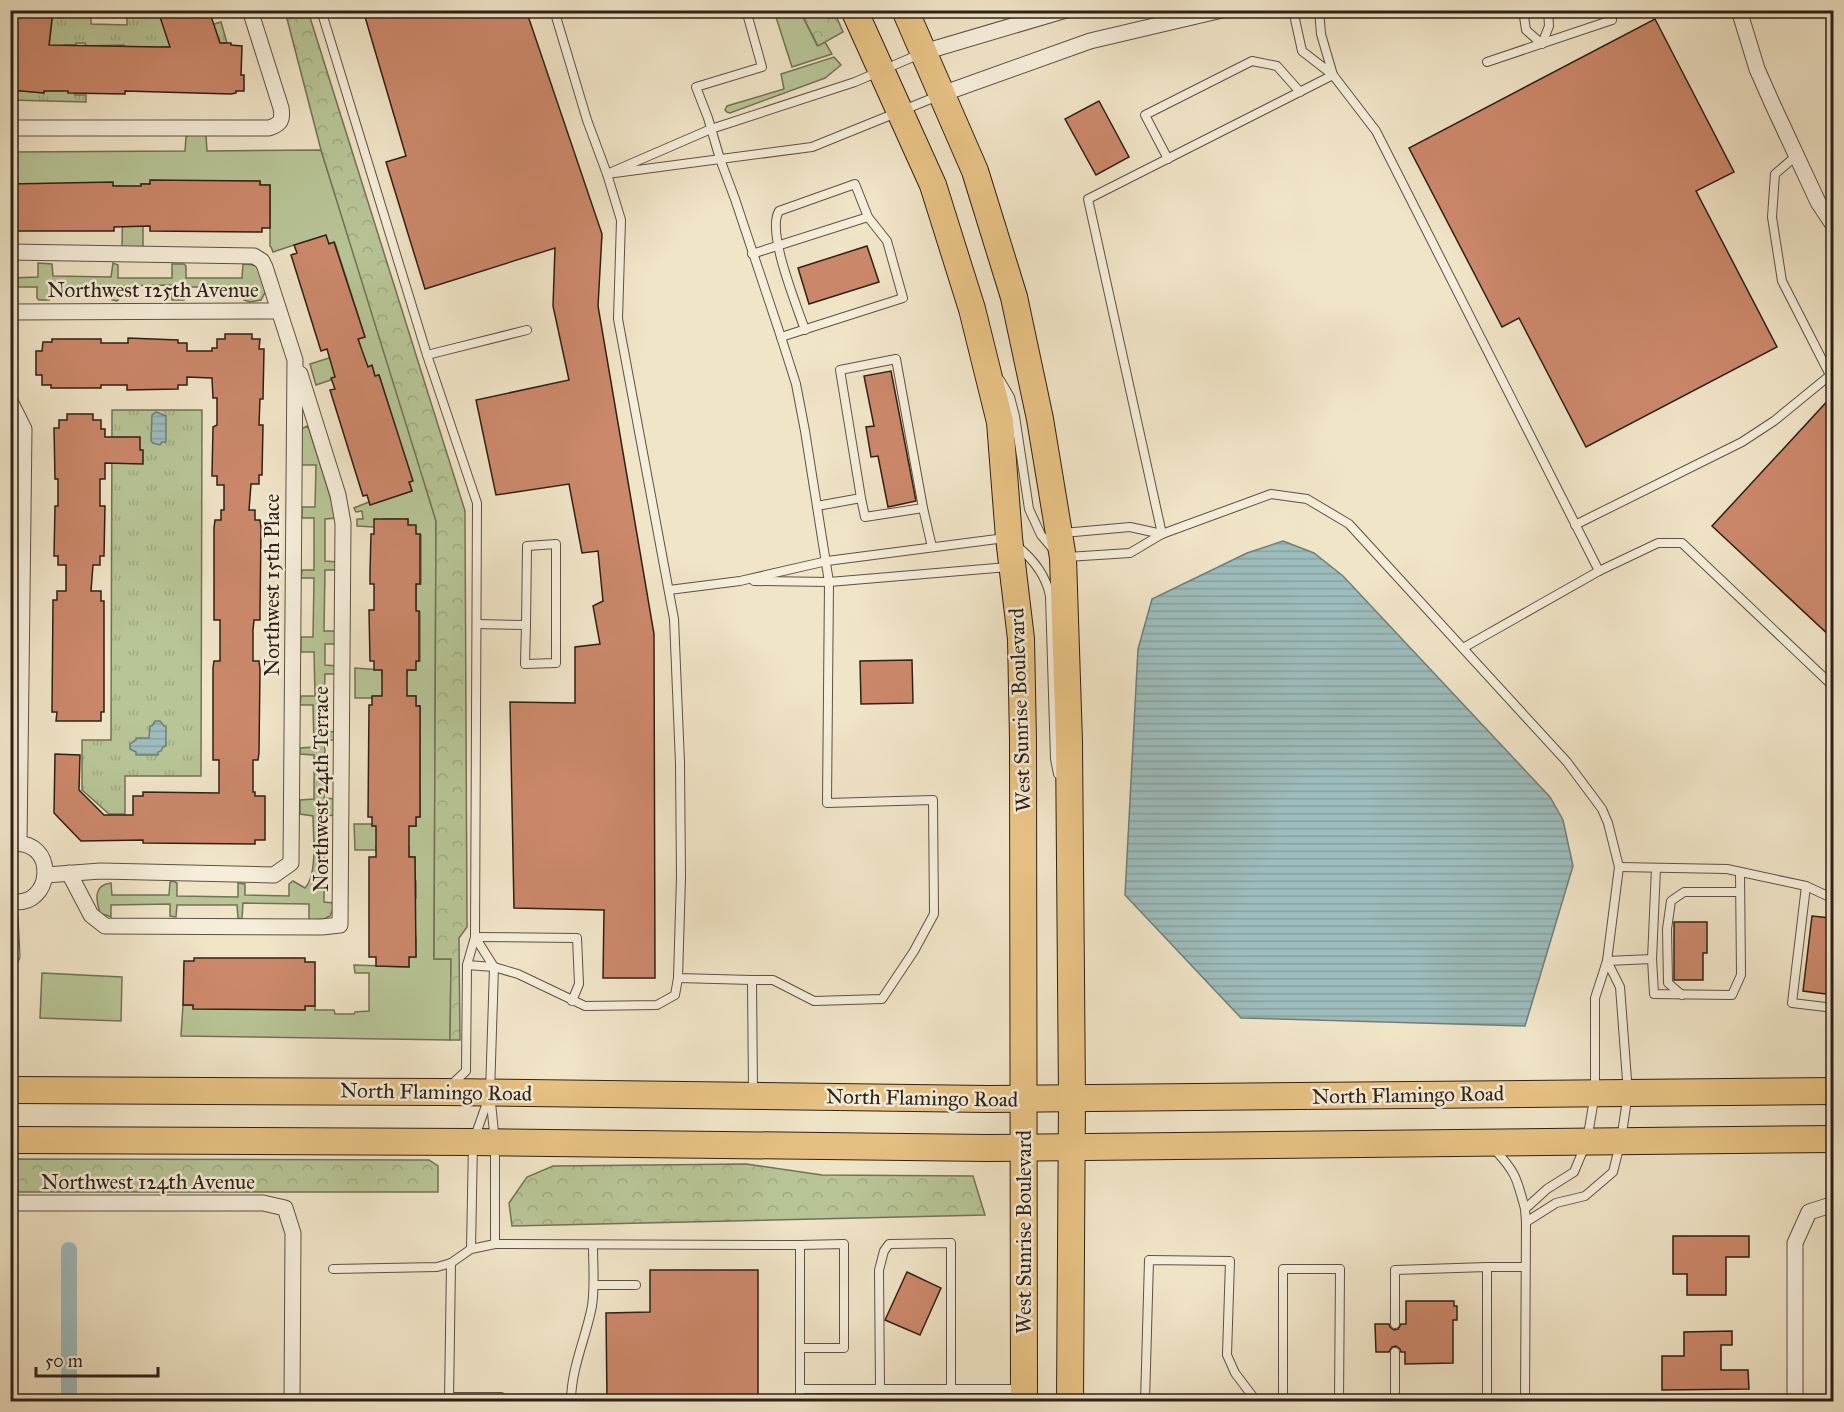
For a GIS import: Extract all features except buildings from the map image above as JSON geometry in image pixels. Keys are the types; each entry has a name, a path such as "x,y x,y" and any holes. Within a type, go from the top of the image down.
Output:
{"highway":[{"name":"West Sunrise Boulevard","path":"854,10 933,185 972,309 1000,422 1009,538 1021,639 1024,1395"},
{"path":"905,10 975,171 1014,297 1040,418 1062,545 1069,792 1072,1098 1070,1401"},
{"name":"North Flamingo Road","path":"10,1090 444,1092 1024,1099 1833,1091"},
{"path":"10,1140 1072,1147 1833,1138"}],"street":[{"path":"10,128 269,128 278,125 283,118 281,108 250,10"},
{"path":"924,52 1066,10"},
{"path":"942,94 1090,41 1222,10"},
{"path":"1739,10 1757,69 1818,202 1833,226"},
{"name":"Northwest 125th Avenue","path":"10,252 254,256 262,261 265,267 278,311 10,312"},
{"name":"Northwest 15th Place","path":"69,873 101,871 274,876 291,863 295,360 278,311"},
{"name":"Northwest 24th Terrace","path":"69,873 92,915 105,927 322,927 340,925 343,523 338,495 295,360"},
{"path":"10,901 26,901 36,895 43,886 46,874 45,863 39,853 30,846 15,843 24,429 12,407"},
{"path":"46,874 69,873"},
{"path":"10,915 12,923 10,960"},
{"name":"Northwest 124th Avenue","path":"10,1203 263,1203 285,1208 293,1233 292,1401"},
{"path":"1796,1401 1795,1242 1809,1212 1833,1204"}],"lane":[{"path":"321,10 427,355 477,503 475,937 467,965 466,1071 444,1092"},
{"path":"467,965 494,967 518,974 585,1006 657,1005 675,995 678,978 681,855 680,763 674,619 618,319 621,220 554,10"},
{"path":"678,978 773,980 814,1001 882,999 914,951 934,914 933,800 827,803 829,582 806,431 796,384 781,337 696,87 762,67 746,10"},
{"path":"1293,10 1302,51 1333,75 1376,131 1599,571"},
{"path":"1319,10 1321,34 1333,75"},
{"path":"1523,10 1526,30 1542,44"},
{"path":"1542,44 1549,26 1548,10"},
{"path":"1487,62 1612,20"},
{"path":"607,174 711,129 855,82 924,52"},
{"path":"1168,159 1145,115 1252,61 1277,66 1300,92"},
{"path":"1162,534 1088,200 1333,75"},
{"path":"607,174 812,147 942,94"},
{"path":"1575,525 1742,442 1774,421 1832,373 1782,281 1772,217 1775,174 1796,156"},
{"path":"781,337 805,330 903,298 887,241 868,218 855,184 778,211 775,222 778,246 805,330"},
{"path":"752,254 868,218"},
{"path":"427,355 527,330"},
{"path":"984,358 1010,397 1029,509 1041,535 1052,548 1130,527 1162,534"},
{"path":"922,508 865,517 840,370 896,359 922,508 932,547"},
{"path":"1062,545 1130,553 1162,534 1271,494 1307,499 1349,524 1567,762 1602,809 1619,867 1607,961 1595,998 1595,1093 1587,1141 1574,1172 1547,1189 1526,1209"},
{"path":"817,506 861,498"},
{"path":"669,590 740,581 827,561 1009,538 1035,563 1048,587 1055,759 1058,774 1069,792"},
{"path":"1463,648 1599,571 1658,543 1682,543 1833,687"},
{"path":"556,544 556,663 525,664 526,625 527,546 556,544"},
{"path":"740,581 829,582 1012,567"},
{"path":"477,624 526,625"},
{"path":"1619,867 1727,869 1806,886 1833,899"},
{"path":"1656,868 1652,959 1654,994 1732,994 1741,975 1740,872"},
{"path":"1806,886 1792,1003 1833,1008"},
{"path":"1682,995 1668,983 1667,929 1671,900 1684,891 1740,892"},
{"path":"471,1249 490,1093 494,967 475,937"},
{"path":"475,937 577,938 579,984 572,1001"},
{"path":"1607,961 1652,959"},
{"path":"1526,1222 1556,1203 1585,1196 1613,1172 1621,1140 1628,1093 1620,987 1607,961"},
{"path":"752,980 753,1096"},
{"path":"490,1093 484,1142 495,1244"},
{"path":"1487,1142 1515,1173 1526,1209 1526,1401"},
{"path":"880,1389 879,1270 884,1251 890,1244 951,1243 951,1389"},
{"path":"333,1269 437,1267 451,1263 471,1249 495,1244 844,1244 844,1348 800,1348"},
{"path":"571,1401 571,1386 592,1305 593,1245"},
{"path":"800,1245 800,1401"},
{"path":"1145,1401 1149,1260 1230,1261 1227,1355 1235,1373 1257,1401"},
{"path":"451,1263 449,1399 501,1397 501,1401"},
{"path":"1487,1267 1487,1401"},
{"path":"1395,1324 1395,1270 1526,1267"},
{"path":"1283,1401 1283,1269 1340,1269 1339,1401"},
{"path":"594,1285 636,1285"},
{"path":"1395,1352 1395,1401"},
{"path":"800,1389 951,1389 1024,1395"}],"green space":[{"path":"53,11 93,11 91,24 127,25 127,11 162,11 164,15 160,17 198,29 221,22 227,43 221,43 221,46 161,47 160,51 124,58 124,45 86,46 85,43 76,43 76,45 65,45 65,75 68,91 75,95 86,95 86,102 11,100 11,92 15,93 15,90 44,93"},
{"path":"285,11 308,11 465,511 467,927 459,938 460,1040 450,1040 451,959 434,959 436,521 321,150"},
{"path":"774,11 800,11 817,45 825,42 832,54 792,67"},
{"path":"800,11 834,11 843,32 818,46"},
{"path":"834,57 841,65 825,78 730,113 725,110 727,106 784,89 781,74"},
{"path":"192,133 206,135 207,151 321,150 388,360 436,521 434,959 451,959 450,1040 181,1036 183,1005 305,1010 305,1006 315,1006 315,1010 334,1010 335,1014 369,1011 369,973 355,973 354,965 409,967 409,957 416,957 416,939 410,899 416,898 416,881 413,880 415,857 409,857 409,847 376,847 376,850 355,850 354,824 416,826 416,817 420,817 420,706 416,706 416,696 355,698 355,668 382,670 382,676 407,676 407,670 415,670 416,661 420,661 420,612 416,611 416,584 421,584 421,535 416,534 408,525 408,519 383,519 374,527 357,526 357,519 363,519 362,511 356,512 354,508 412,491 379,375 375,376 372,366 316,385 310,364 361,348 358,339 365,337 335,243 294,245 273,252 270,246 270,185 260,185 260,181 141,184 140,226 143,226 143,248 122,248 123,186 11,184 10,152 185,151 186,137"},
{"path":"38,263 52,264 53,276 111,277 113,263 118,265 118,278 172,278 172,264 184,264 186,278 242,278 243,264 249,264 260,269 268,287 261,300 250,302 244,300 242,287 184,287 184,300 172,300 171,285 119,286 117,301 112,300 112,287 53,287 52,297 49,300 39,300 37,287 11,287 10,278 38,277"},
{"path":"112,410 202,410 201,776 125,776 125,814 109,814 82,790 82,740 111,740"},
{"path":"307,426 337,518 325,519 325,561 337,562 337,570 325,570 324,631 337,631 337,644 325,644 325,665 337,666 337,674 325,674 323,731 336,732 336,740 325,740 324,798 336,799 336,815 325,816 324,902 334,903 330,916 324,919 309,920 309,904 243,903 242,919 238,918 237,905 177,905 176,917 170,916 170,904 111,905 111,917 100,913 97,894 101,887 111,883 112,895 169,895 170,882 173,881 177,883 177,896 238,897 238,883 245,884 245,895 289,896 289,884 293,881 305,888 309,882 314,854 313,816 300,814 300,800 314,799 314,755 300,754 300,748 314,747 313,705 300,705 301,696 315,696 314,652 301,652 301,637 313,637 314,578 301,578 302,570 314,570 314,518 302,518 302,507 315,507 316,465 302,465 301,462 301,429"},
{"path":"42,973 122,977 121,1021 40,1018"},
{"path":"11,1159 429,1160 438,1166 438,1192 11,1192"},
{"path":"746,1164 822,1175 973,1176 985,1215 512,1226 509,1203 527,1177 553,1166"}],"water":[{"path":"156,412 166,416 166,442 160,445 151,441 152,415"},
{"path":"1283,541 1314,553 1343,576 1550,797 1563,820 1573,866 1525,1026 1241,1018 1125,895 1138,649 1152,599 1247,553"},
{"path":"155,721 160,721 166,726 166,746 158,752 158,755 136,755 136,752 130,749 130,744 136,738 149,738 150,726"}],"waterway":[{"path":"69,1250 69,1402"}]}
